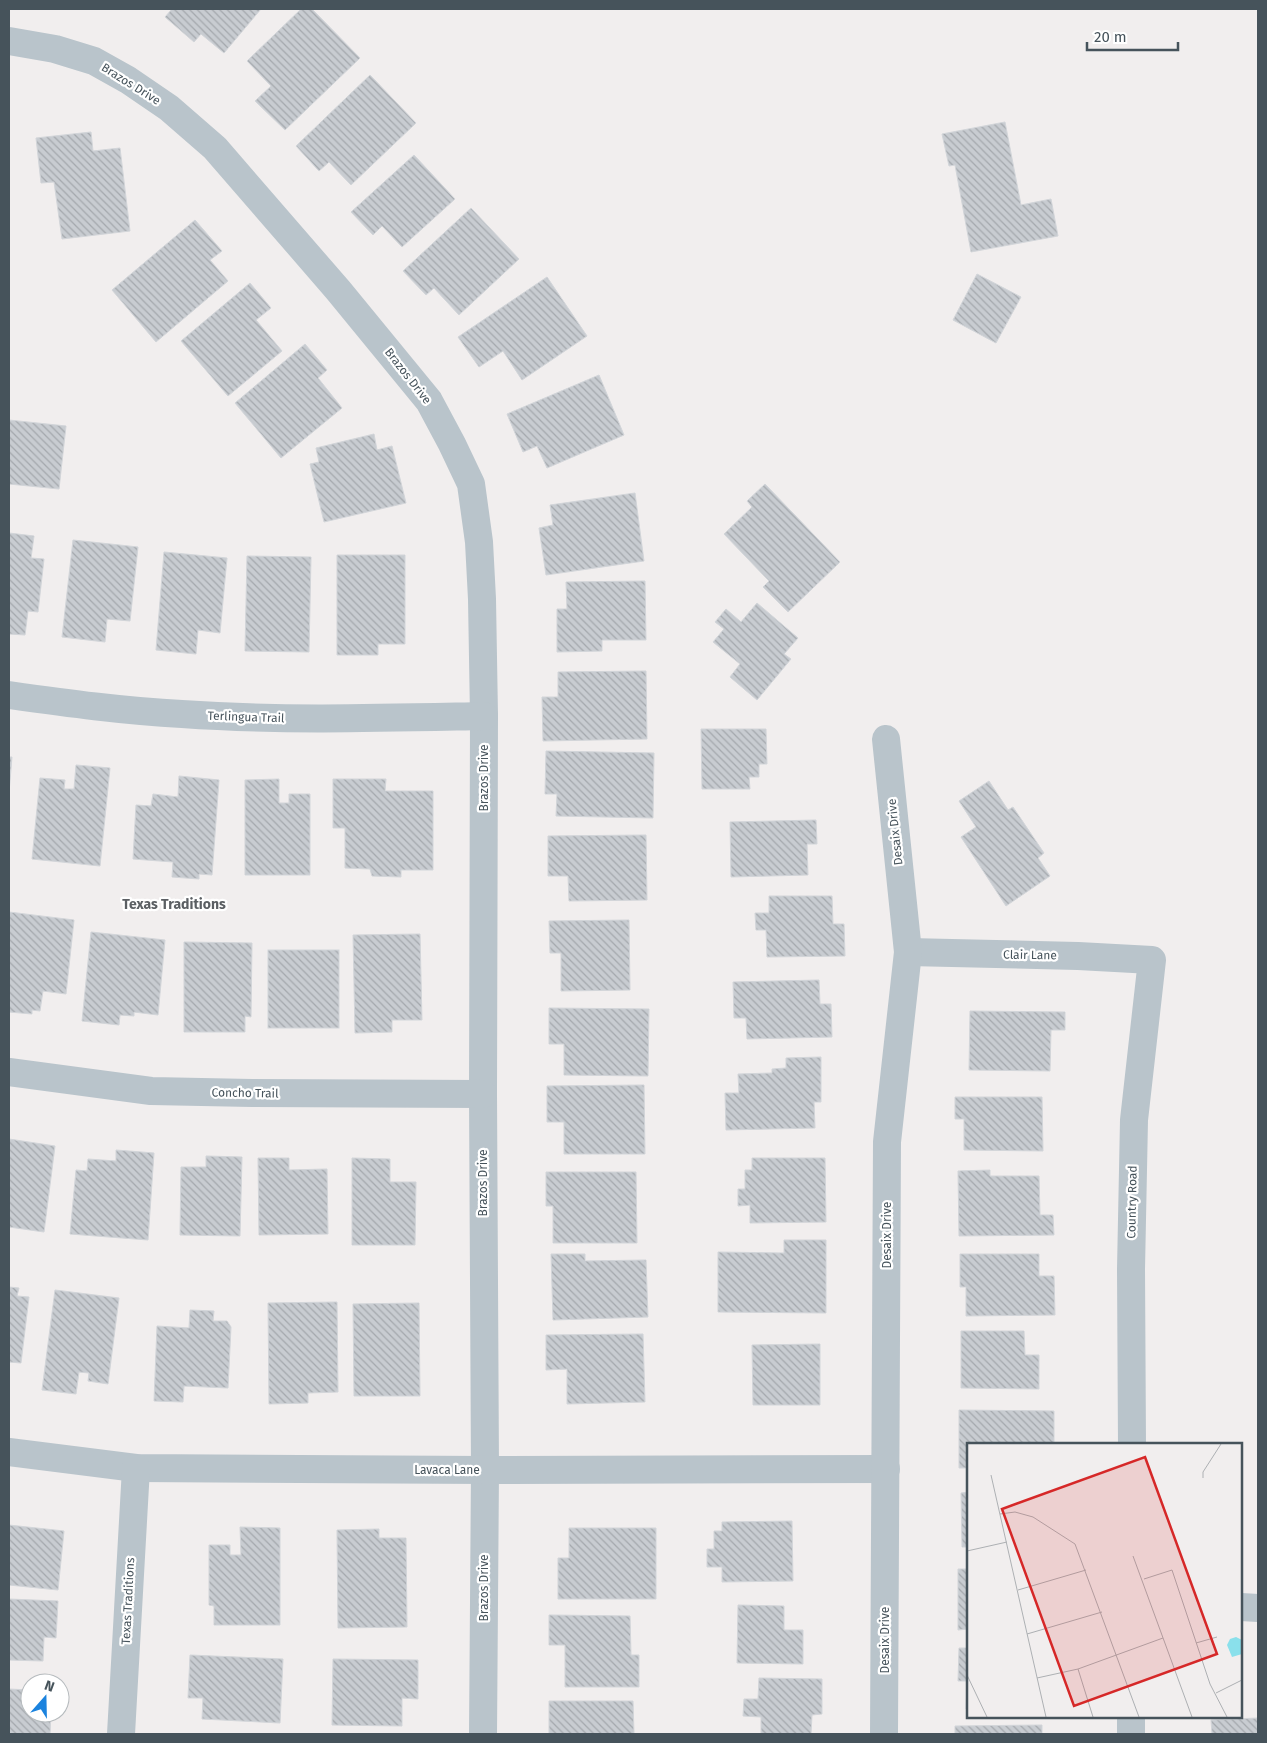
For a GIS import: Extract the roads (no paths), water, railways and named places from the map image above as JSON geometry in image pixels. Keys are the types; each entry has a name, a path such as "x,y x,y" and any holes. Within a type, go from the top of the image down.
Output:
{"street":[{"name":"Brazos Drive","path":"9,41 55,49 94,61 128,80 169,108 215,148 338,290 429,401 471,484 479,542 482,590 484,716 483,1094 485,1470 483,1734"},
{"name":"Terlingua Trail","path":"9,695 73,704 190,715 269,718 484,716"},
{"name":"Desaix Drive","path":"884,1734 887,1142 908,952 886,739"},
{"name":"Clair Lane","path":"908,952 1071,955 1152,960"},
{"name":"Country Road","path":"1132,1443 1131,1269 1134,1120 1152,960"},
{"name":"Concho Trail","path":"9,1072 151,1091 262,1094 483,1094"},
{"name":"Lavaca Lane","path":"9,1452 136,1468 485,1470 886,1469"},
{"name":"Texas Traditions","path":"121,1734 136,1468"},
{"path":"1242,1607 1258,1608"},
{"path":"1131,1718 1131,1734"}],"district":[{"name":"Texas Traditions","path":"174,904"}]}
